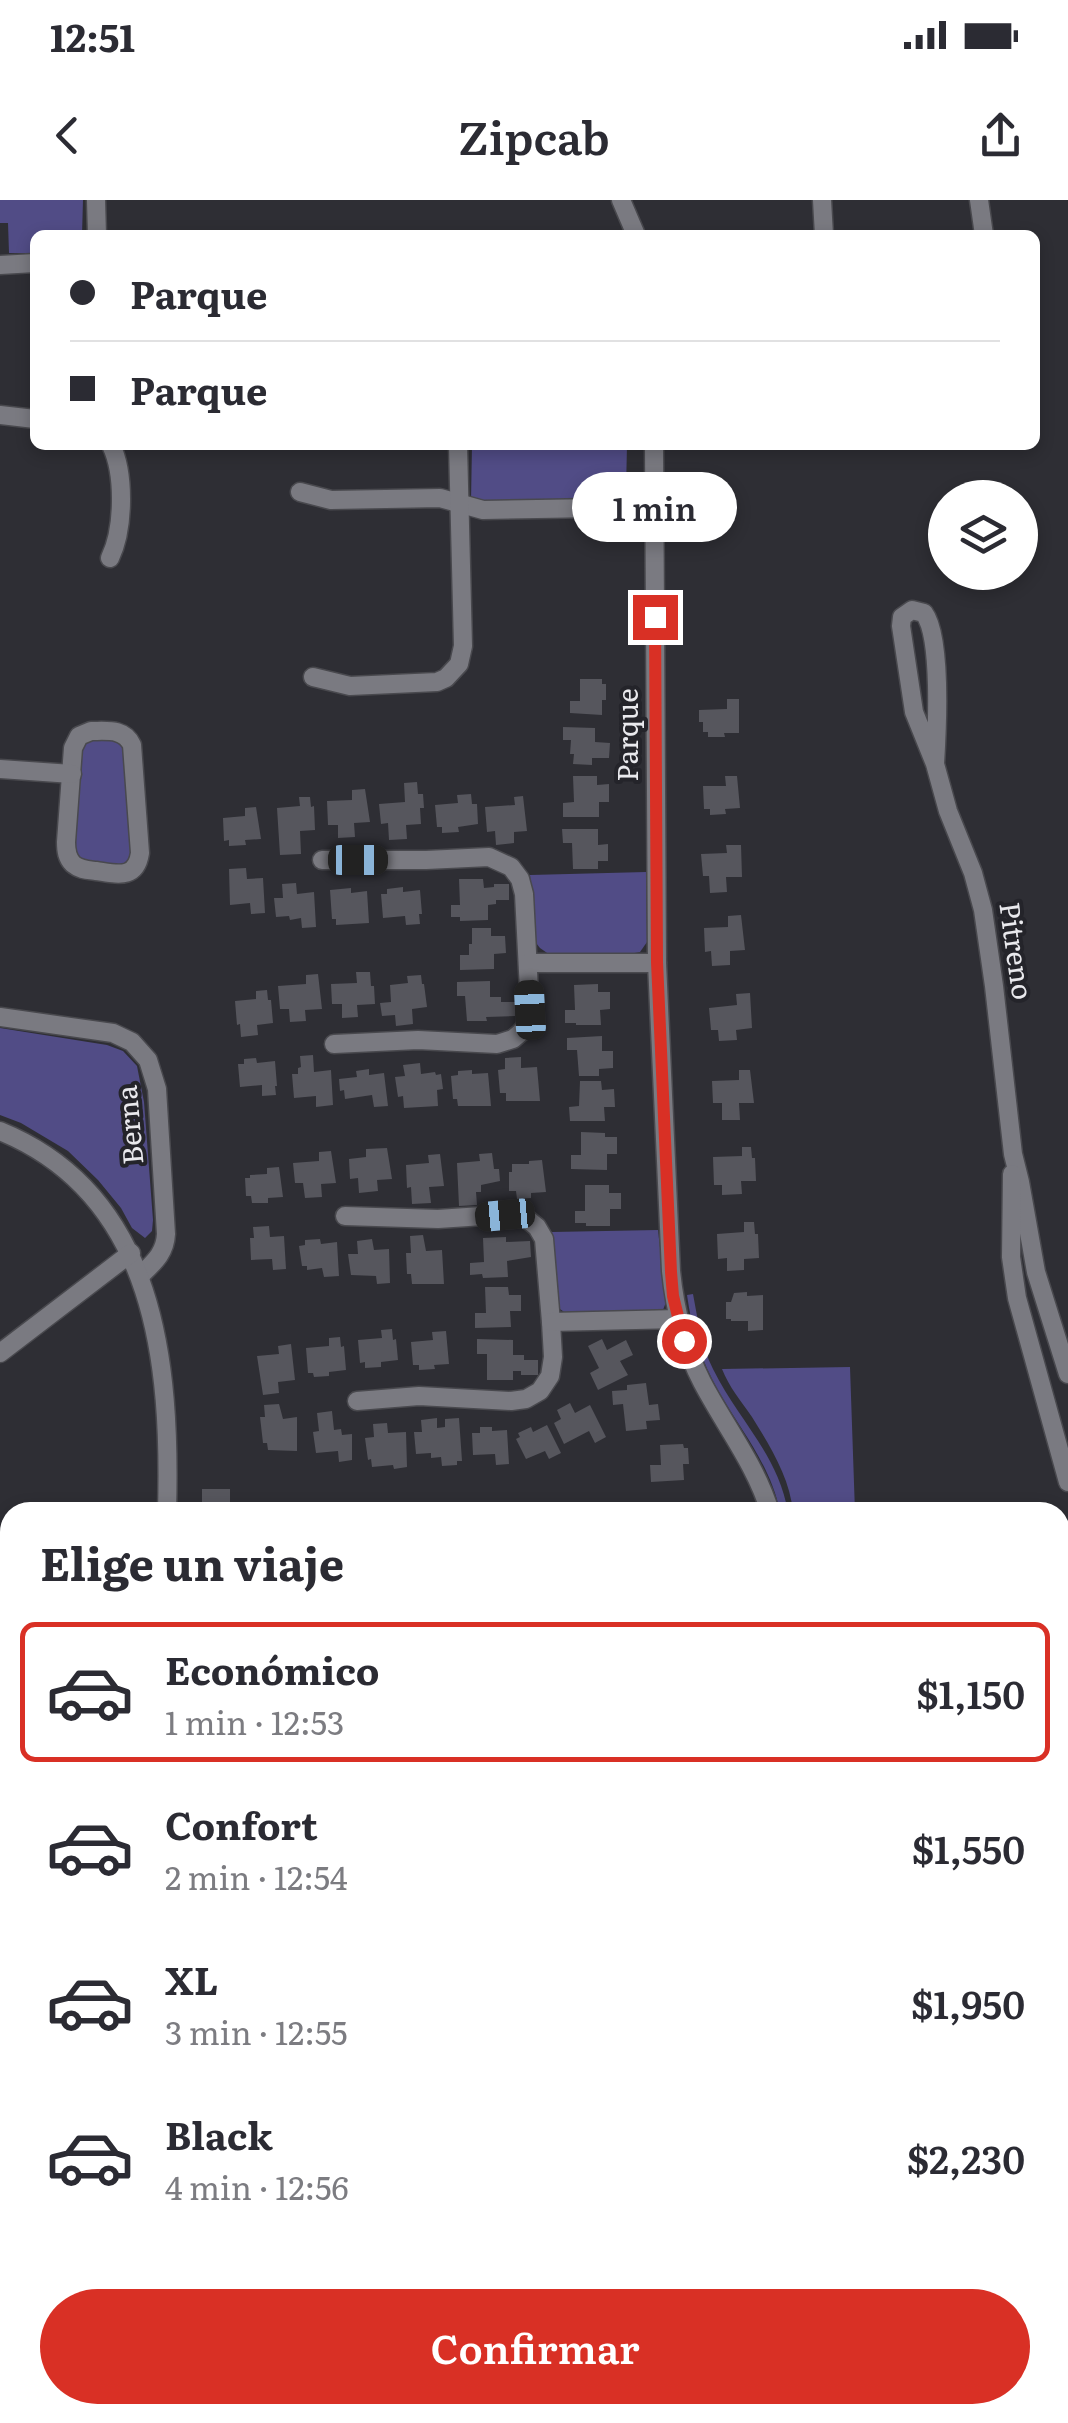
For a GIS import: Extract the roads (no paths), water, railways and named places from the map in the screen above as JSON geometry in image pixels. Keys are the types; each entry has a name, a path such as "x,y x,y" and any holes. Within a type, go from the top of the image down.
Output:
{"street":[{"path":"96,200 97,230"},
{"path":"621,200 634,230"},
{"path":"822,200 824,230"},
{"path":"980,200 983,230"},
{"path":"0,265 30,263"},
{"path":"0,415 30,418"},
{"path":"110,558 120,519 112,450"},
{"path":"313,677 350,686 428,684 453,672 463,646 458,450"},
{"name":"Parque","path":"654,450 657,962 671,1272 678,1319 692,1362 754,1471 766,1502"},
{"path":"300,492 331,500 434,498 483,510 654,507"},
{"name":"Pitreno","path":"934,764 938,696 930,625 924,613 912,610 902,616 901,626 910,695 948,811 974,873 983,910 1013,1154 1036,1272 1068,1375 1052,1374 1042,1386"},
{"path":"84,732 122,733 130,741 140,852 137,865 127,873 80,868 67,855 72,774 75,742 84,732"},
{"path":"0,768 72,774"},
{"path":"322,860 489,857 504,862 516,872 523,887 528,963 528,1019 520,1033 506,1042 395,1040 334,1044"},
{"path":"528,963 657,962"},
{"name":"Berna","path":"0,1017 113,1033 132,1042 148,1060 157,1089 166,1242 160,1256 140,1276"},
{"name":"Berna","path":"0,1131 37,1149 76,1178 102,1206 130,1253 156,1336 163,1381 168,1502"},
{"name":"Pitreno","path":"1013,1154 1010,1230 1020,1314 1068,1482"},
{"path":"345,1216 410,1220 512,1214 526,1218 537,1226 544,1239 551,1322 550,1376 540,1391 526,1399 419,1396 357,1401"},
{"path":"0,1354 130,1253"},
{"path":"551,1322 678,1319"}]}
